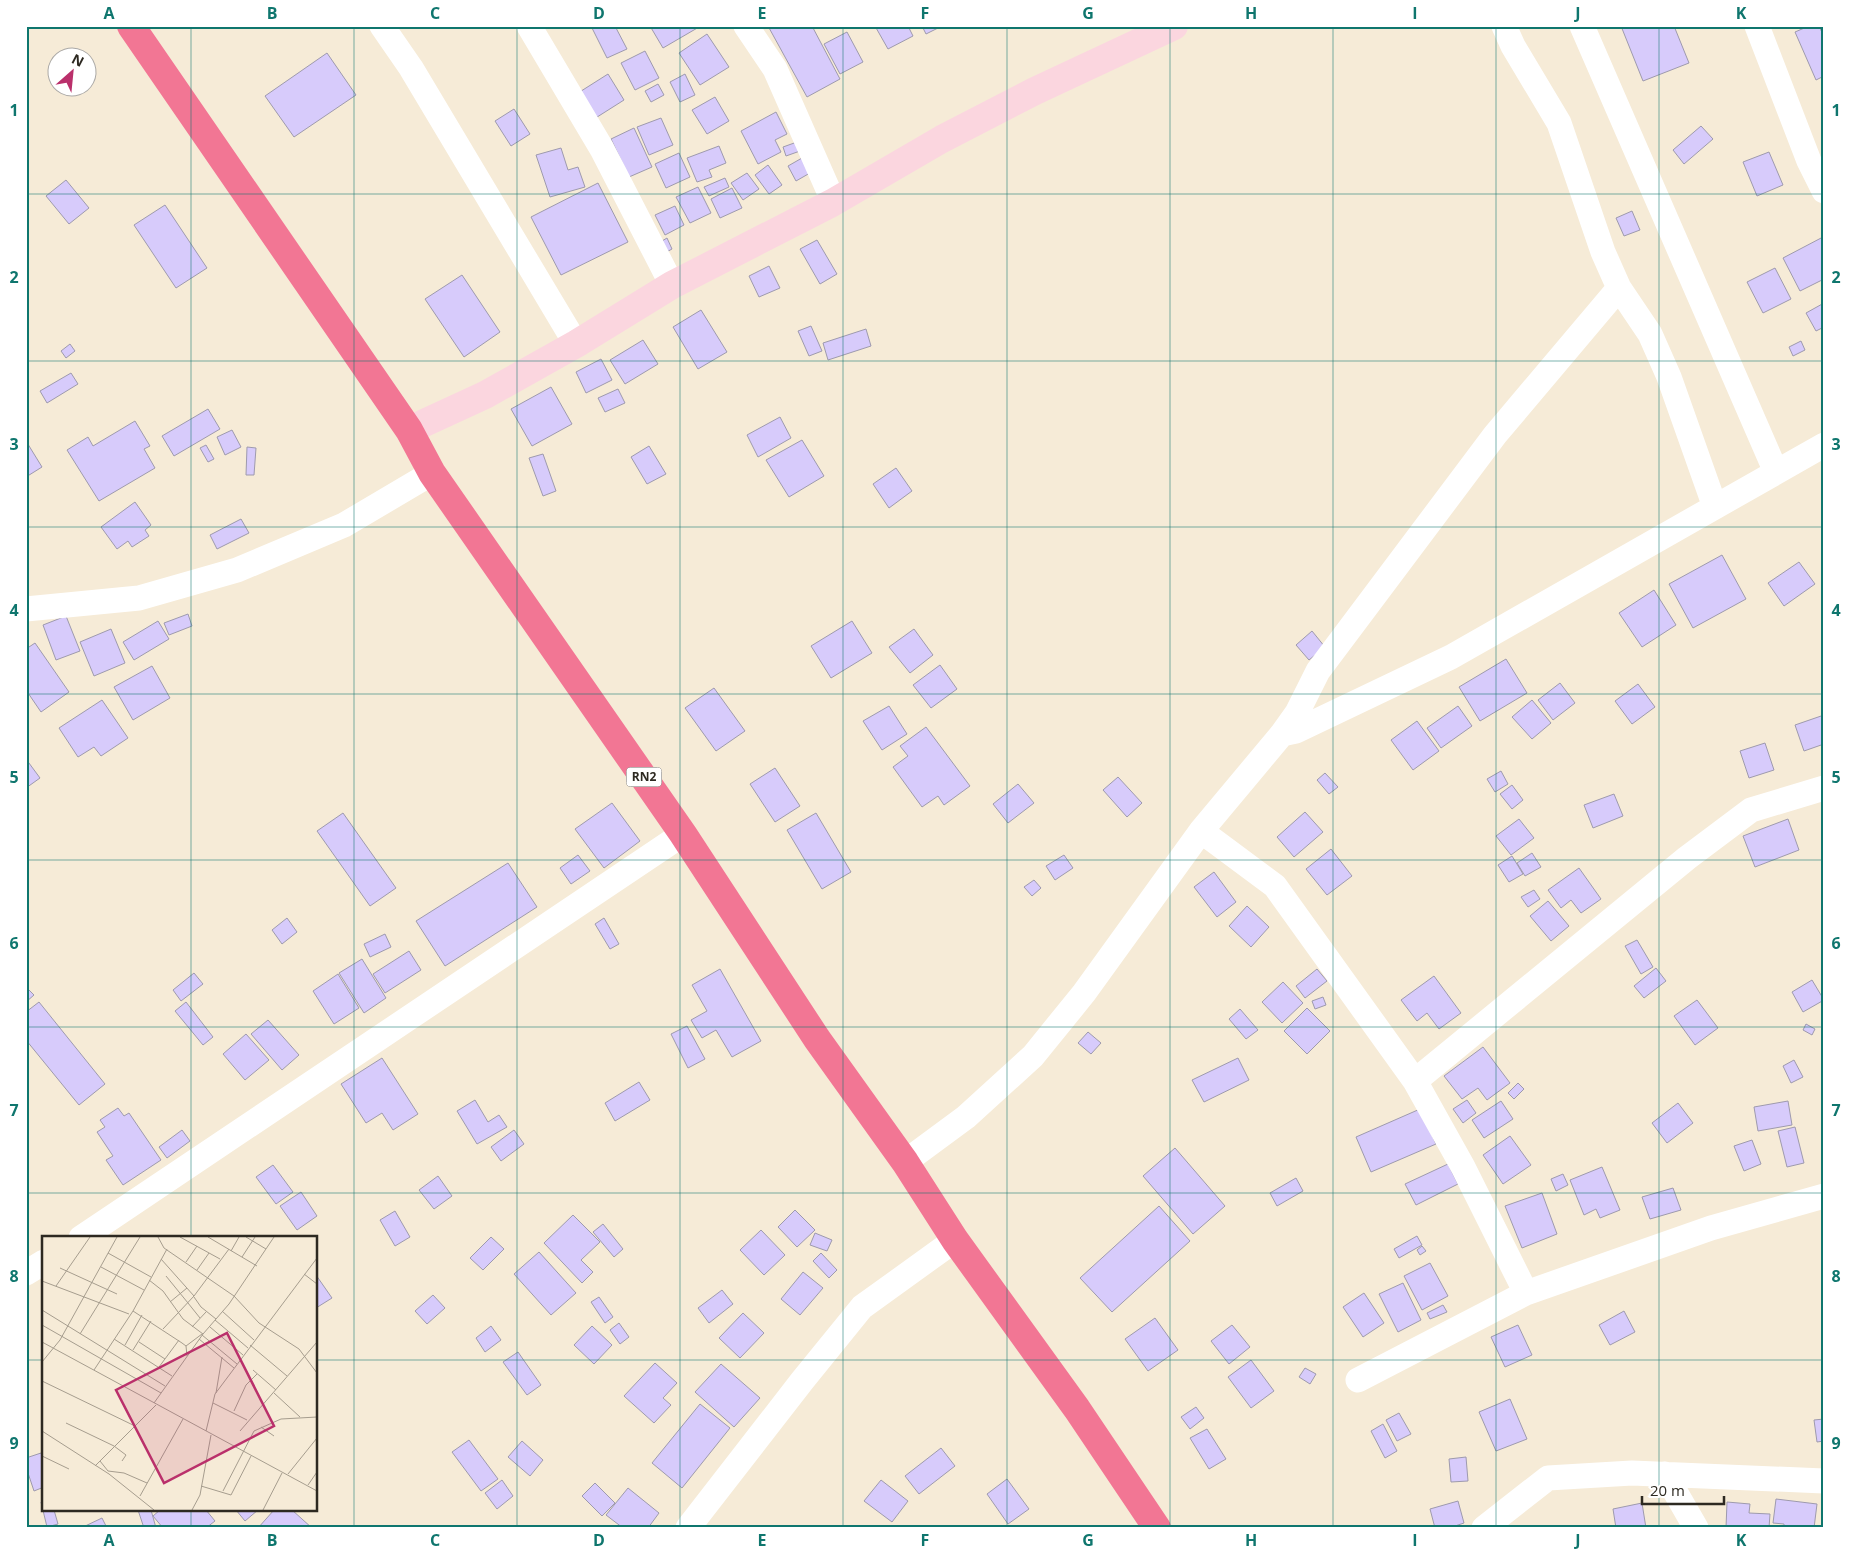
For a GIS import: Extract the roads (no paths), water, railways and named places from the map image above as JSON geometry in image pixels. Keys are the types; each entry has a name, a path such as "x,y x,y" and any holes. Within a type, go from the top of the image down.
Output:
{"highway":[{"name":"RN2","path":"131,26 408,430 432,473 684,834 817,1039 905,1162 955,1240 1076,1409 1157,1528"}],"street":[{"path":"382,26 411,68 576,344"},
{"path":"528,26 602,149 672,284"},
{"path":"746,26 775,70 830,196 835,201"},
{"path":"1504,26 1512,46 1559,123 1603,252 1619,288 1650,334 1669,377 1715,507"},
{"path":"1582,26 1776,472"},
{"path":"1757,26 1809,161 1824,191"},
{"path":"408,430 485,395 576,344 672,284 835,201 942,139 1035,91 1167,28"},
{"path":"905,1162 966,1117 1033,1056 1084,993 1201,831 1282,734 1296,713 1318,671 1495,435 1619,288"},
{"path":"1282,734 1305,728 1451,657 1824,445"},
{"path":"26,609 139,598 237,570 344,525 432,473"},
{"path":"1415,1081 1687,858 1751,810 1824,788"},
{"path":"1201,831 1275,886 1415,1081 1463,1167 1526,1293"},
{"path":"84,1236 684,834"},
{"path":"1358,1380 1526,1293 1712,1228 1824,1196"},
{"path":"688,1528 862,1307 955,1240"},
{"path":"26,1273 42,1263"},
{"path":"1484,1528 1548,1478 1632,1473 1824,1481"},
{"path":"1665,1474 1696,1528"}]}
